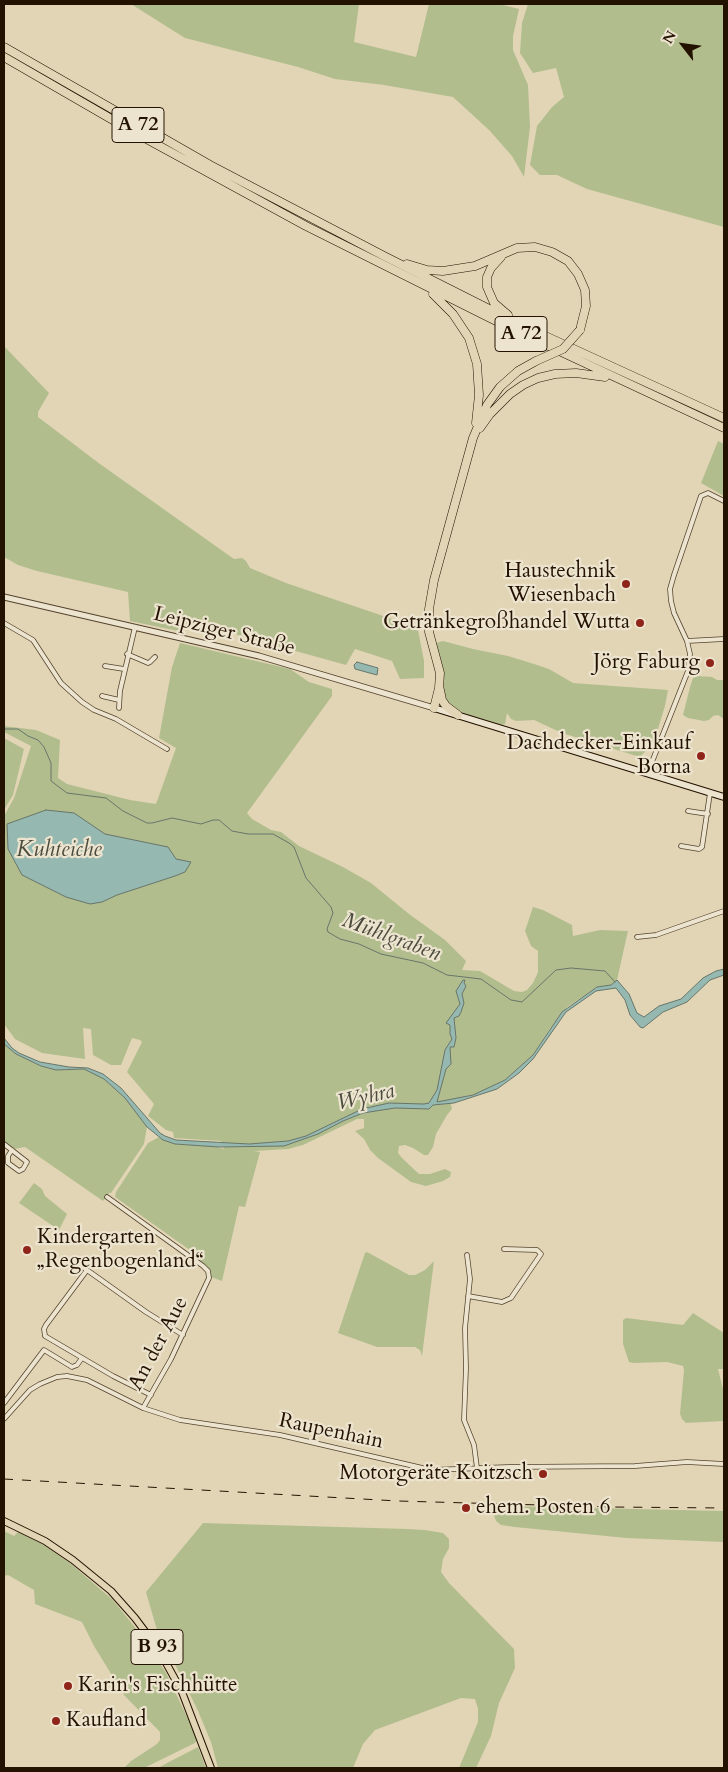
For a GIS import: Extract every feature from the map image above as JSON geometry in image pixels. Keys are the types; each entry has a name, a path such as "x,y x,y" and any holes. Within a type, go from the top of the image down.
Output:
{"highway":[{"name":"A 72","path":"4,47 210,165 384,256 517,323 724,418"},
{"name":"A 72","path":"4,57 205,172 306,226 424,286 724,428"},
{"path":"384,256 420,268 443,271 475,266 517,248 535,247 552,252 568,261 578,274 584,290 586,306 580,330 563,349 518,371 500,387 487,405 473,438"},
{"path":"506,252 491,268 487,277 487,287 494,303 517,323"},
{"path":"424,286 454,314 469,338 477,364 479,395 473,438 434,580 429,609 429,632 440,673 439,688 434,708"},
{"path":"473,438 490,414 510,394 538,378 555,374 576,373 620,380"},
{"path":"439,688 442,700 458,716"}],"main road":[{"path":"434,708 648,772 724,797"},
{"name":"B 93","path":"4,1521 45,1541 80,1565 111,1591 141,1624 159,1650 182,1692 211,1768"}],"street":[{"path":"648,772 688,671 690,654 687,641 670,601 670,589 701,496 708,493 724,501"},
{"name":"Leipziger Straße","path":"4,597 259,656 434,708"},
{"path":"4,623 33,640 61,683 82,702 94,710 116,719 167,749"},
{"path":"119,708 124,669 135,627"},
{"path":"687,641 724,639"},
{"path":"127,654 148,663 155,657"},
{"path":"105,666 124,669"},
{"path":"102,696 119,700"},
{"path":"681,846 699,849 702,847 710,793"},
{"path":"688,811 708,814"},
{"path":"637,937 656,935 724,911"},
{"path":"4,1144 27,1162 23,1169 19,1170 8,1163 8,1156"},
{"path":"4,1162 12,1150"},
{"name":"An der Aue","path":"107,1197 204,1266 208,1271 209,1278 207,1284 183,1334 151,1395 142,1408"},
{"path":"468,1296 502,1302 511,1298 541,1254 537,1250 504,1249"},
{"path":"467,1255 470,1278 465,1328 464,1420 474,1444 477,1468"},
{"path":"73,1260 146,1312 183,1334"},
{"path":"88,1270 46,1325 44,1329 45,1336 151,1395"},
{"path":"4,1403 44,1350 72,1367 77,1366 82,1358"},
{"name":"Raupenhain","path":"4,1419 35,1387 48,1380 67,1376 87,1380 142,1408 190,1422 280,1435 431,1470 635,1466 692,1461 724,1464"}],"green space":[{"path":"131,4 359,4 354,42 416,57 429,4 499,4 519,9 513,36 513,50 528,85 530,127 524,177 512,156 489,130 453,97 335,79 298,67 185,38"},
{"path":"528,4 724,4 724,227 587,189 557,175 540,175 530,165 537,126 552,107 564,97 556,68 533,73 520,53 522,23"},
{"path":"4,346 49,393 38,412 38,417 100,464 234,559 242,558 250,568 286,583 401,622 418,630 424,661 424,678 400,679 392,661 355,649 346,665 238,635 217,623 191,619 183,632 130,621 128,592 37,571 18,565 4,557"},
{"path":"718,441 724,444 724,496 701,483"},
{"path":"443,641 531,663 549,669 573,683 668,690 654,742 640,757 562,733 534,720 516,721 511,719 507,713 505,724 502,725 465,714 448,704 445,698 443,691 443,669 436,643"},
{"path":"180,643 290,669 309,682 332,689 332,696 247,813 252,819 271,830 281,832 299,846 371,883 445,940 466,961 462,970 480,971 514,991 522,992 527,990 538,972 538,951 531,946 525,931 533,907 572,925 573,936 600,930 628,931 617,980 611,985 597,987 567,1007 533,1055 505,1080 476,1094 450,1100 452,1109 436,1134 433,1147 428,1155 424,1155 405,1145 399,1146 398,1153 419,1174 430,1174 445,1169 451,1172 450,1177 426,1186 411,1182 378,1158 370,1150 364,1139 355,1131 364,1128 364,1119 357,1119 303,1145 288,1149 254,1151 260,1152 245,1207 239,1206 222,1281 211,1277 210,1270 200,1260 201,1258 115,1197 116,1192 148,1143 159,1137 175,1144 213,1146 224,1149 221,1141 174,1138 173,1132 166,1130 148,1116 154,1104 127,1072 142,1042 132,1038 121,1065 111,1065 93,1055 91,1029 83,1028 85,1059 42,1053 15,1039 4,1024 4,816 14,798 31,746 4,732 4,726 36,730 60,740 58,778 67,784 130,800 156,804 176,748 159,738 172,667"},
{"path":"697,676 724,680 724,719 718,715 704,721 688,718 683,715 693,678"},
{"path":"4,738 24,749 13,795 4,810"},
{"path":"4,1044 16,1054 41,1066 56,1070 84,1069 97,1075 125,1098 145,1122 147,1127 144,1144 111,1193 103,1201 25,1147 14,1149 4,1142"},
{"path":"34,1183 42,1189 45,1196 67,1214 59,1230 19,1203"},
{"path":"367,1252 409,1275 415,1275 425,1270 434,1261 422,1356 420,1350 415,1347 377,1347 338,1333 365,1253"},
{"path":"693,1313 724,1333 724,1369 718,1369 724,1393 724,1421 686,1423 680,1414 683,1366 667,1362 629,1362 623,1344 623,1320 626,1318 683,1325"},
{"path":"500,1506 724,1511 724,1542 626,1538 501,1525 496,1521 493,1512 495,1508"},
{"path":"203,1523 408,1529 443,1533 449,1539 449,1548 443,1559 441,1572 449,1583 514,1649 515,1668 499,1703 491,1736 476,1768 459,1768 478,1722 478,1709 475,1699 461,1698 375,1730 363,1744 353,1768 218,1768 211,1742 198,1711 159,1637 146,1592"},
{"path":"4,1531 14,1536 18,1532 44,1545 71,1564 113,1600 142,1636 166,1673 197,1740 195,1743 144,1768 124,1768 131,1761 157,1744 160,1740 160,1732 124,1695 94,1646 82,1622 35,1604 34,1590 8,1575 4,1576"},
{"path":"198,1747 206,1768 158,1768 167,1763"}],"water":[{"path":"357,662 378,668 377,675 355,669 354,665"},
{"name":"Kuhteiche","path":"46,810 74,813 105,834 168,847 176,859 191,862 185,872 102,902 90,904 66,897 22,875 8,849 7,824"},
{"path":"724,969 724,975 710,980 687,1002 663,1012 643,1028 630,1015 625,1000 616,988 596,991 566,1012 533,1059 519,1073 497,1089 454,1103 433,1105 429,1109 395,1108 363,1113 318,1134 284,1146 219,1147 175,1144 163,1140 147,1127 125,1098 104,1079 84,1069 56,1070 41,1066 16,1054 4,1044 4,1038 19,1053 40,1062 88,1068 103,1074 121,1088 160,1133 176,1140 249,1144 288,1141 306,1136 362,1109 389,1103 429,1103 437,1090 445,1050 452,1039 450,1025 446,1023 460,1004 456,991 463,980 465,980 466,986 462,994 464,1003 459,1016 454,1018 456,1038 454,1047 450,1047 451,1064 446,1069 437,1102 473,1095 505,1080 533,1055 562,1012 597,987 611,985 617,980 629,994 637,1013 644,1017 659,1006 681,999 703,978"}],"waterway":[{"name":"Mühlgraben","path":"4,729 18,729 38,740 44,747 51,763 51,781 67,793 106,798 123,811 147,823 172,818 201,824 219,820 232,831 248,834 273,834 289,843 294,847 306,878 331,907 333,913 327,929 328,932 340,939 359,944 381,954 423,963 447,975 481,979 511,1000 522,1002 556,970 571,968 605,971 615,982"}],"railway":[{"path":"4,1479 398,1501 724,1508"}],"place":[{"name":"Haustechnik Wiesenbach","path":"626,584"},
{"name":"Getränkegroßhandel Wutta","path":"640,623"},
{"name":"Jörg Faburg","path":"710,663"},
{"name":"Dachdecker-Einkauf Borna","path":"701,756"},
{"name":"Kindergarten „Regenbogenland“","path":"27,1250"},
{"name":"Motorgeräte Koitzsch","path":"543,1474"},
{"name":"ehem. Posten 6","path":"466,1508"},
{"name":"Karin's Fischhütte","path":"68,1686"},
{"name":"Kaufland","path":"56,1721"}],"water label":[{"name":"Wyhra","path":"366,1098"}]}
